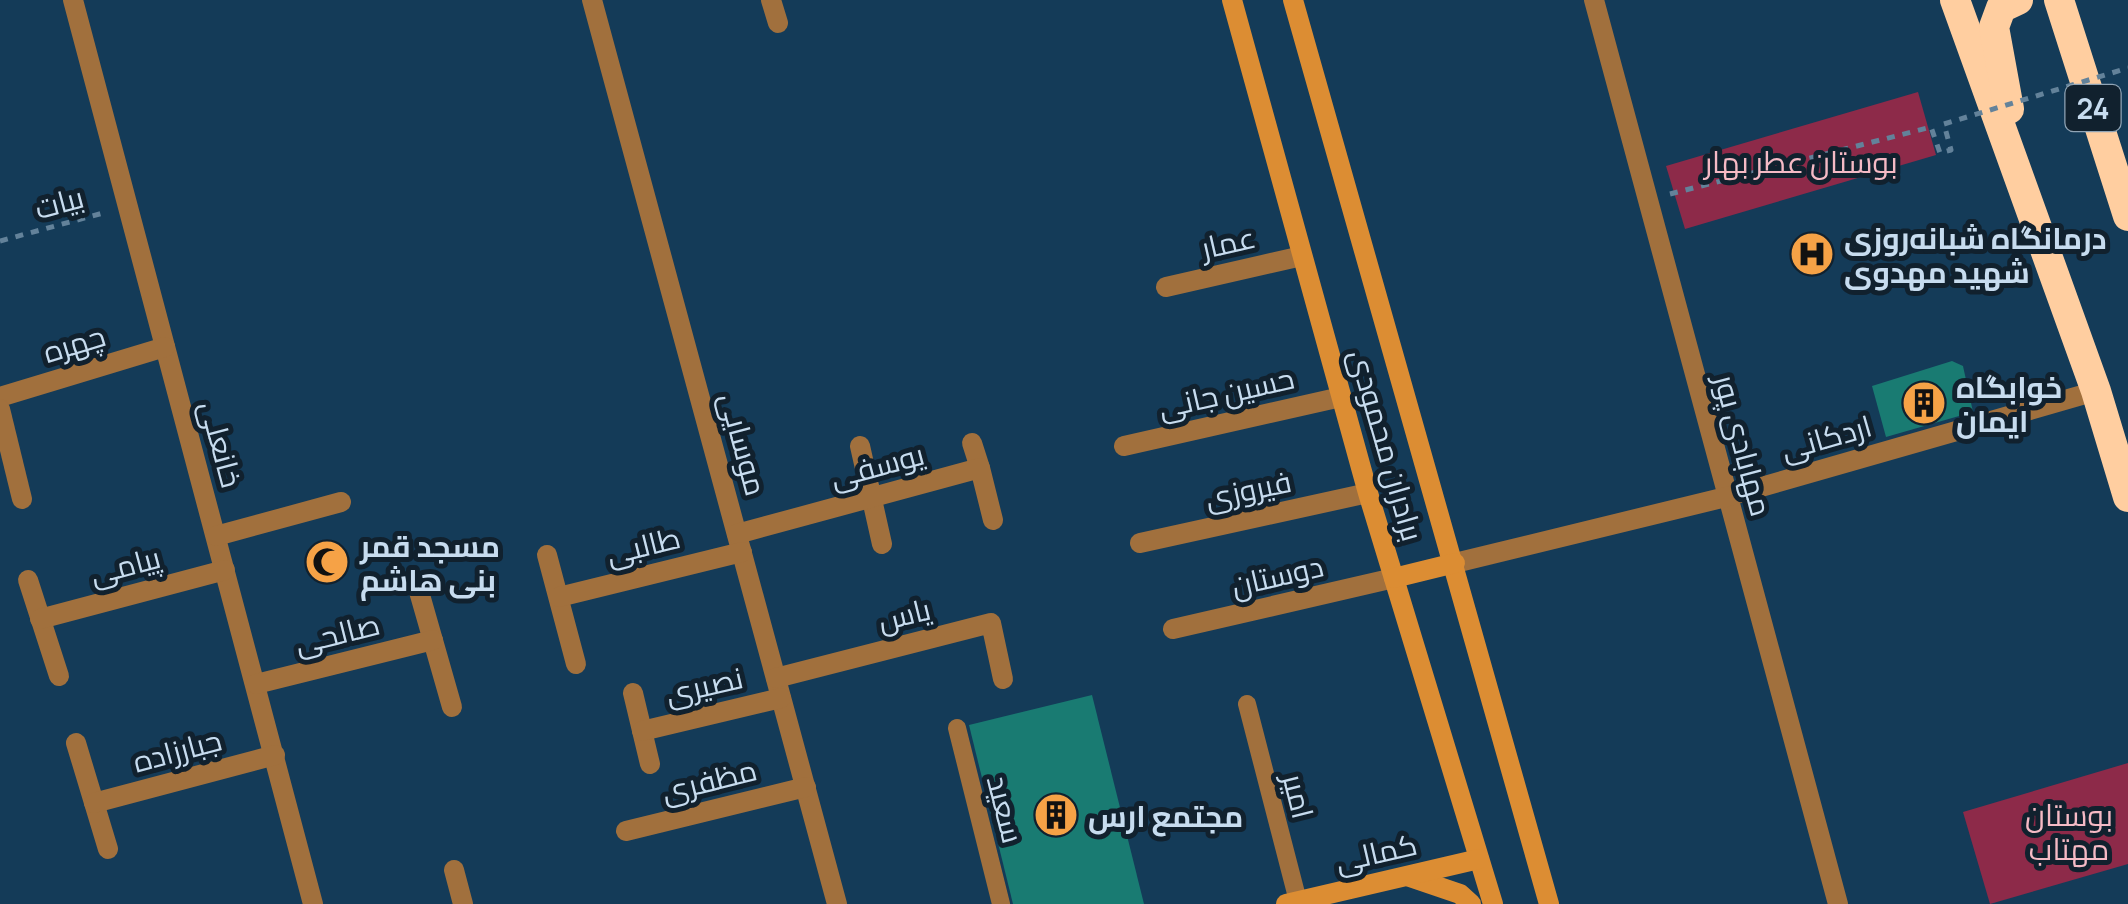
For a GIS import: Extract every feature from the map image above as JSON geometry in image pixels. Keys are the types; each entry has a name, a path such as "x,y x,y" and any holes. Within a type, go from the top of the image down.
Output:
{"highway":[{"path":"1955,0 2096,391 2128,496"},
{"path":"2018,0 2001,8 1994,27 2026,204"},
{"path":"2026,0 2038,3 2058,22 2122,178"},
{"name":"24","path":"2059,0 2122,178 2128,216"}],"main road":[{"name":"برادران محمودی","path":"1232,0 1368,493 1493,904"},
{"name":"برادران محمودی","path":"1294,0 1548,904"},
{"path":"1394,578 1454,563"},
{"name":"کمالی","path":"1292,903 1478,859"},
{"path":"1408,876 1460,894 1471,904"}],"street":[{"name":"خانعلی","path":"73,0 314,904"},
{"name":"موسایی","path":"592,0 837,904"},
{"path":"771,0 778,23"},
{"name":"مهابادی پور","path":"1594,0 1838,904"},
{"name":"عمار","path":"1166,286 1302,256"},
{"name":"چهره","path":"0,397 165,348"},
{"name":"اردکانی","path":"1454,563 1726,497 2096,391"},
{"name":"حسین جانی","path":"1124,446 1341,397"},
{"path":"0,409 22,499"},
{"path":"972,443 993,520"},
{"path":"860,446 882,544"},
{"name":"یوسفی","path":"739,543 872,497 980,468"},
{"name":"فیروزی","path":"1140,543 1368,493"},
{"path":"216,536 341,502"},
{"name":"طالبی","path":"559,597 739,543"},
{"path":"547,555 576,664"},
{"name":"پیامی","path":"40,619 225,570"},
{"name":"دوستان","path":"1173,629 1394,578"},
{"path":"28,580 59,676"},
{"path":"416,582 452,708"},
{"name":"یاس","path":"779,688 990,623 1003,679"},
{"name":"صالحی","path":"256,684 433,640"},
{"name":"نصیری","path":"642,731 779,688"},
{"path":"633,693 650,764"},
{"path":"76,743 108,848"},
{"name":"جبارزاده","path":"94,803 275,755"},
{"name":"مظفری","path":"626,831 806,787"},
{"path":"454,870 463,904"}],"lane":[{"name":"امیر","path":"1247,704 1292,903"},
{"name":"سعید","path":"957,728 1001,904"}],"path":[{"path":"1648,200 1932,127 1940,153 1951,150 1944,124 2128,68"},
{"name":"بیات","path":"0,241 130,206"}],"green space":[{"name":"بوستان عطر بهار","path":"1918,92 1936,155 1685,229 1666,166"},
{"name":"بوستان مهتاب","path":"2128,763 2128,864 1990,904 1963,812"}],"building":[{"name":"خوابگاه ایمان","path":"1952,361 1963,366 1973,412 1886,437 1872,386"},
{"name":"مجتمع ارس","path":"1092,695 1144,904 1013,904 969,725"}],"place":[{"name":"درمانگاه شبانه‌روزی شهید مهدوی","path":"1812,254"},
{"name":"خوابگاه ایمان","path":"1924,403"},
{"name":"مسجد قمر بنی هاشم","path":"327,562"},
{"name":"مجتمع ارس","path":"1056,815"}]}
